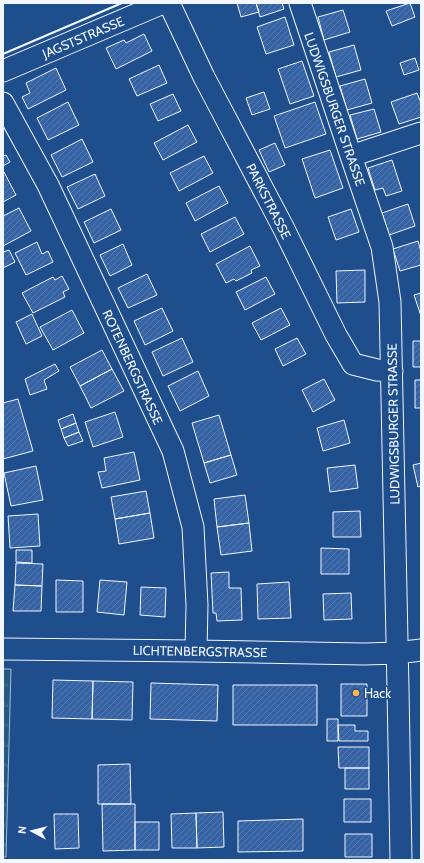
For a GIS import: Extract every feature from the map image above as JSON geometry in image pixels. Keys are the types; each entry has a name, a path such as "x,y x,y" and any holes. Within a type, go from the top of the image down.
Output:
{"street":[{"name":"JAGSTSTRASSE","path":"3,72 162,3"},
{"name":"PARKSTRASSE","path":"169,3 204,77 283,226 336,335 353,364 377,370 392,371"},
{"name":"LUDWIGSBURGER STRASSE","path":"300,3 350,156 382,247 390,302 400,860"},
{"name":"ROTENBERGSTRASSE","path":"3,103 48,185 172,451 193,527 197,605 196,651"},
{"path":"350,156 421,133"},
{"name":"LICHTENBERGSTRASSE","path":"3,649 364,654 397,653 421,650"}],"green space":[{"path":"3,669 11,669 6,857 3,857"}],"building":[{"path":"237,3 256,3 259,12 241,17"},
{"path":"256,3 282,3 284,9 260,17"},
{"path":"410,3 415,17 392,26 386,11"},
{"path":"343,10 350,32 324,40 318,17"},
{"path":"285,17 294,45 266,54 257,27"},
{"path":"144,34 152,51 116,69 106,48 124,40 126,43"},
{"path":"354,45 361,70 336,77 329,52"},
{"path":"415,58 419,70 404,75 400,63"},
{"path":"302,61 314,96 290,104 278,69"},
{"path":"159,65 167,83 137,96 129,79"},
{"path":"56,68 66,90 28,109 22,97 30,93 26,83"},
{"path":"365,79 372,103 347,110 340,86"},
{"path":"264,92 270,109 252,115 246,98"},
{"path":"417,93 421,103 421,117 399,124 391,102"},
{"path":"173,94 181,111 158,121 150,104"},
{"path":"68,102 79,125 48,140 37,118"},
{"path":"315,102 326,134 285,148 274,116"},
{"path":"374,109 381,132 357,139 350,115"},
{"path":"188,125 197,142 163,160 154,143"},
{"path":"82,139 93,162 62,177 51,155"},
{"path":"275,143 285,165 269,172 259,150"},
{"path":"330,150 343,188 315,198 302,159"},
{"path":"6,155 10,162 3,166 3,156"},
{"path":"204,156 213,173 179,191 170,173"},
{"path":"392,160 402,191 386,196 383,188 375,190 368,168"},
{"path":"4,172 16,195 3,202 3,173"},
{"path":"95,174 105,196 78,209 67,187"},
{"path":"219,186 228,203 195,221 186,203"},
{"path":"408,204 415,226 389,235 382,213"},
{"path":"19,208 31,231 3,246 3,216"},
{"path":"111,209 121,230 94,243 84,222"},
{"path":"351,209 359,232 336,240 328,217"},
{"path":"235,217 244,234 210,252 201,234"},
{"path":"418,241 421,252 421,265 400,271 393,249"},
{"path":"37,242 42,254 48,251 53,262 26,275 15,253"},
{"path":"123,244 132,265 110,276 100,255"},
{"path":"250,246 260,266 251,270 252,273 236,281 234,279 226,283 216,264"},
{"path":"9,250 15,262 3,268 3,252"},
{"path":"365,270 365,302 337,303 336,271"},
{"path":"147,274 157,295 128,308 118,288"},
{"path":"62,276 69,289 63,292 65,297 33,313 22,293 53,277 55,280"},
{"path":"266,277 275,294 245,310 236,292"},
{"path":"421,293 421,316 414,295"},
{"path":"162,308 173,331 145,345 134,321"},
{"path":"281,308 290,325 261,340 252,323"},
{"path":"72,310 84,333 53,350 40,327"},
{"path":"32,314 42,336 26,344 16,322"},
{"path":"182,338 193,362 163,376 152,352"},
{"path":"297,338 306,354 283,366 275,349"},
{"path":"413,341 421,341 421,367 413,367"},
{"path":"102,350 112,369 80,386 70,367"},
{"path":"55,364 59,371 44,380 47,389 30,395 25,379"},
{"path":"112,369 124,391 91,408 80,386"},
{"path":"198,371 209,396 180,411 168,386"},
{"path":"324,379 335,400 313,412 302,390"},
{"path":"415,380 421,380 421,408 415,408"},
{"path":"18,399 33,451 3,459 3,403"},
{"path":"115,412 123,437 93,447 85,422"},
{"path":"73,414 76,423 61,429 58,420"},
{"path":"219,415 231,455 204,463 192,423"},
{"path":"344,420 350,443 323,451 317,428"},
{"path":"76,423 79,432 64,438 61,429"},
{"path":"79,432 83,441 68,446 64,438"},
{"path":"134,452 140,480 102,488 98,472 106,471 104,458"},
{"path":"231,455 237,475 210,483 204,463"},
{"path":"421,463 421,486 418,487 413,465"},
{"path":"355,465 358,488 330,492 327,468"},
{"path":"36,466 43,500 11,506 4,473"},
{"path":"146,491 150,513 115,519 111,497"},
{"path":"245,495 249,523 217,527 214,499"},
{"path":"360,511 361,537 333,537 333,512"},
{"path":"150,513 154,538 119,544 115,519"},
{"path":"38,514 40,546 10,548 8,516"},
{"path":"249,523 252,551 221,555 217,527"},
{"path":"321,548 349,549 349,574 321,574"},
{"path":"16,550 32,550 32,563 16,562"},
{"path":"16,563 43,564 42,586 15,585"},
{"path":"229,572 229,588 241,588 242,620 217,621 216,613 213,613 211,573"},
{"path":"56,580 83,581 83,612 56,612"},
{"path":"100,580 127,582 124,615 97,612"},
{"path":"289,582 291,618 258,619 257,584"},
{"path":"15,585 42,586 41,611 13,611"},
{"path":"141,587 166,588 165,617 140,615"},
{"path":"351,593 352,619 324,620 323,594"},
{"path":"53,680 93,681 92,719 52,718"},
{"path":"93,681 133,682 132,720 92,719"},
{"path":"151,683 218,685 217,721 150,719"},
{"path":"341,684 367,684 367,716 341,716"},
{"path":"233,685 317,685 317,725 233,725"},
{"path":"327,719 338,719 338,741 327,741"},
{"path":"338,725 355,725 355,731 368,731 368,741 339,741"},
{"path":"338,747 369,747 369,768 339,768"},
{"path":"130,764 131,804 98,804 98,765"},
{"path":"345,768 369,768 369,789 345,789"},
{"path":"344,799 371,799 371,822 344,822"},
{"path":"102,804 135,804 135,850 103,851"},
{"path":"223,812 224,847 197,848 196,813"},
{"path":"196,813 197,848 172,848 171,814"},
{"path":"54,814 78,814 79,848 55,849"},
{"path":"303,819 303,851 238,852 238,821"},
{"path":"135,822 159,822 159,850 135,850"},
{"path":"345,834 372,834 372,857 345,857"}],"wall":[{"path":"3,54 122,3"}],"place":[{"name":"Hack","path":"356,693"}]}
